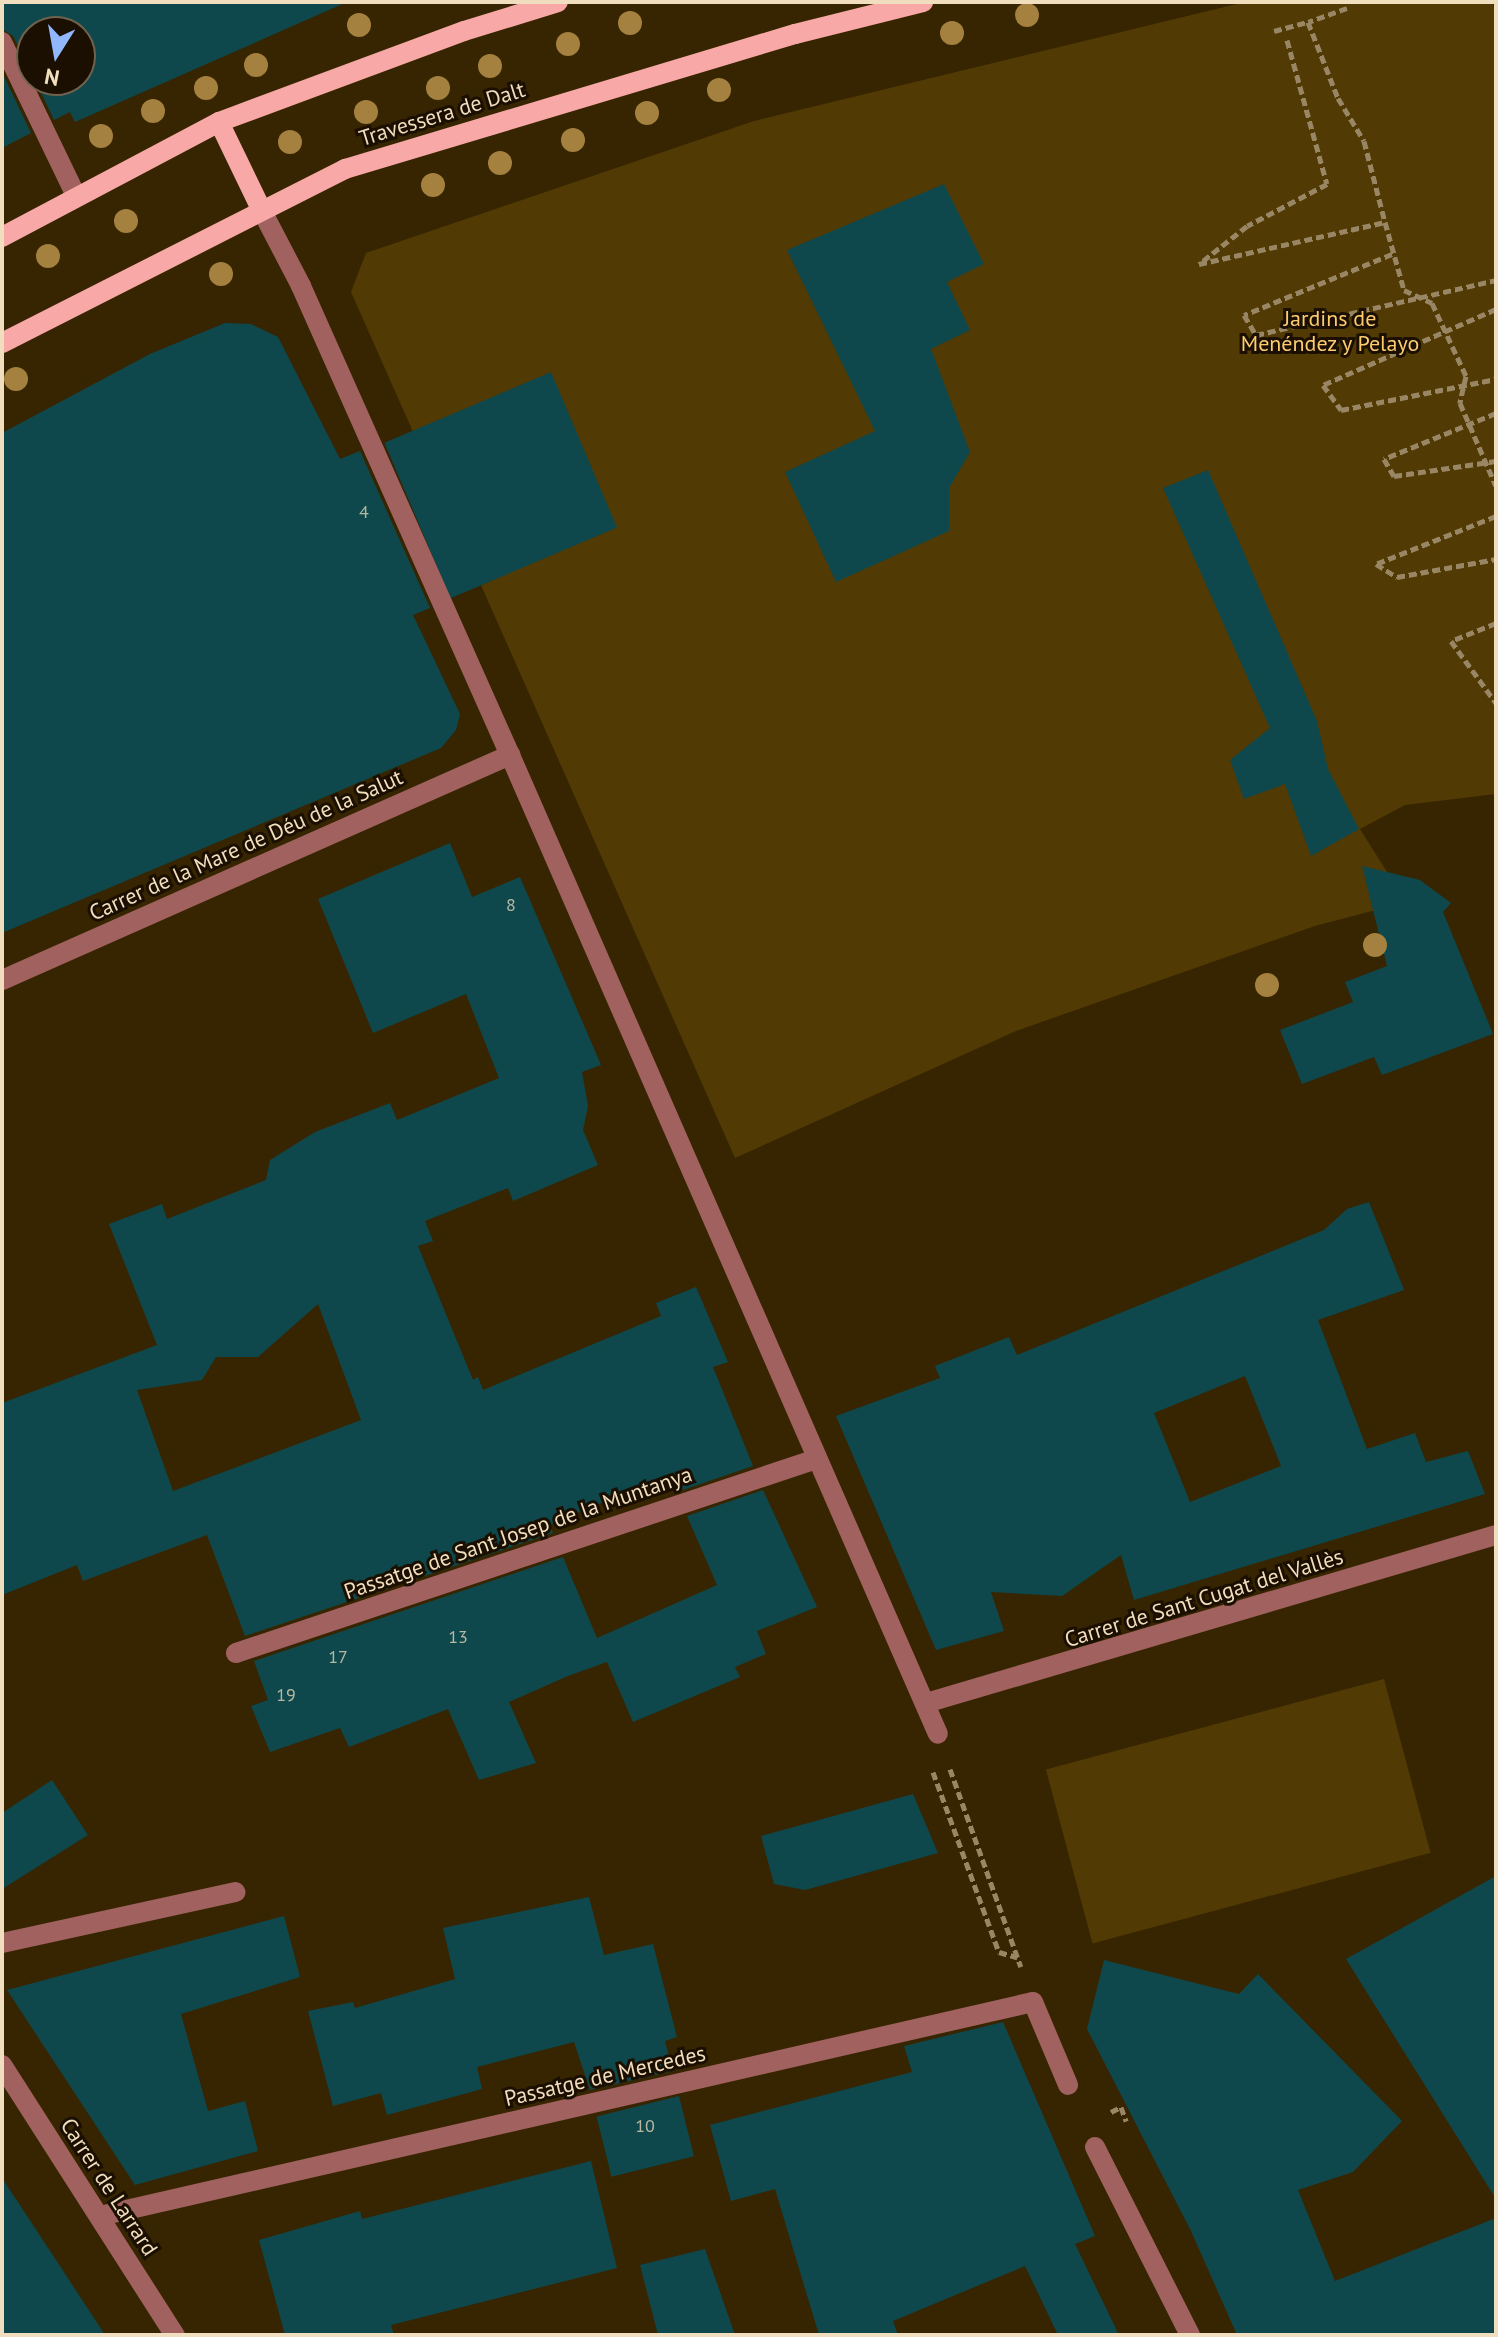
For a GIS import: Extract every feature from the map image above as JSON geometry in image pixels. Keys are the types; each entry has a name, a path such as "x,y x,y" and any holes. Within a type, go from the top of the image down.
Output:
{"main road":[{"path":"2,237 75,194 219,122 464,31 558,2"},
{"name":"Travessera de Dalt","path":"2,343 345,169 795,34 923,2"},
{"path":"219,122 261,209"}],"street":[{"path":"2,42 75,194"},
{"path":"261,209 301,286 510,755 938,1734"},
{"name":"Carrer de la Mare de Déu de la Salut","path":"2,980 510,755"},
{"name":"Passatge de Sant Josep de la Muntanya","path":"236,1653 816,1459"},
{"name":"Carrer de Sant Cugat del Vallès","path":"926,1703 1496,1535"},
{"path":"2,1943 235,1892"},
{"name":"Passatge de Mercedes","path":"100,2216 1033,2002 1068,2085"},
{"name":"Carrer de Larrard","path":"2,2065 175,2335"},
{"path":"1095,2147 1190,2335"}],"path":[{"path":"1274,31 1347,8"},
{"path":"1308,22 1338,98 1364,141 1404,290 1432,303 1466,376 1460,403 1496,486"},
{"path":"1287,40 1327,184 1247,226 1199,264 1385,222"},
{"path":"1392,254 1244,315 1256,335 1416,295 1496,280"},
{"path":"1496,309 1323,385 1341,410 1496,379"},
{"path":"1496,413 1384,459 1394,476 1496,461"},
{"path":"1496,516 1376,564 1397,577 1496,559"},
{"path":"1496,623 1451,641 1496,703"},
{"path":"932,1769 999,1952 1018,1957 938,1734"}],"green space":[{"name":"Jardins de Menéndez y Pelayo","path":"1245,2 1492,2 1496,13 1496,794 1405,805 1360,829 1406,902 1315,926 1016,1031 735,1158 351,292 366,253 754,121"},
{"path":"1384,1679 1431,1853 1093,1943 1046,1770"}],"building":[{"path":"2,2 347,2 75,122 70,112 54,120 43,96 96,96 96,16 16,16 16,42 2,29"},
{"path":"2,72 31,133 2,148"},
{"path":"944,184 984,264 947,282 970,330 931,349 970,452 949,488 949,531 836,582 785,472 875,431 787,250"},
{"path":"225,323 251,324 278,337 340,459 360,451 430,608 413,615 460,714 456,730 441,748 2,933 2,433 150,354"},
{"path":"551,372 617,528 450,598 384,443"},
{"path":"1208,470 1317,721 1328,769 1359,829 1311,856 1285,784 1244,799 1230,760 1270,728 1163,488"},
{"path":"450,843 472,897 520,877 601,1065 582,1072 588,1106 583,1130 598,1165 513,1201 508,1188 425,1221 433,1241 418,1246 473,1380 478,1377 483,1390 661,1316 656,1303 696,1287 728,1362 713,1367 753,1466 677,1492 669,1474 550,1525 553,1533 245,1636 207,1535 83,1581 77,1565 2,1595 2,1403 157,1345 109,1224 162,1204 167,1219 266,1180 270,1160 315,1132 390,1103 397,1120 499,1078 466,994 373,1033 318,899","holes":["318,1304 361,1420 173,1491 137,1390 202,1380 216,1357 258,1357"]},
{"path":"1362,866 1420,880 1451,903 1443,912 1493,1034 1382,1075 1374,1057 1302,1084 1280,1030 1353,1002 1345,982 1387,966"},
{"path":"1369,1202 1404,1290 1318,1320 1367,1449 1415,1433 1426,1462 1468,1451 1485,1494 1134,1600 1121,1555 1062,1596 991,1592 1004,1631 936,1650 836,1416 940,1378 935,1366 1009,1337 1017,1355 1324,1230 1347,1209","holes":["1245,1376 1281,1466 1190,1502 1154,1413"]},
{"path":"763,1490 817,1607 757,1631 766,1654 735,1667 740,1677 633,1722 607,1662 568,1676 509,1702 536,1763 479,1780 448,1709 349,1747 340,1728 270,1752 251,1706 268,1700 254,1661 563,1557 597,1638 717,1585 687,1516"},
{"path":"52,1780 88,1835 2,1889 2,1813"},
{"path":"913,1794 938,1853 805,1890 774,1884 761,1836"},
{"path":"1496,1876 1496,2199 1346,1959"},
{"path":"589,1897 604,1955 653,1944 677,2037 665,2041 673,2071 590,2090 574,2042 477,2067 482,2089 387,2115 381,2093 333,2106 308,2011 353,2002 355,2008 455,1979 443,1928"},
{"path":"284,1916 300,1977 181,2014 208,2111 245,2101 258,2151 135,2185 7,1990"},
{"path":"1104,1960 1239,1994 1258,1974 1402,2121 1353,2172 1298,2190 1335,2281 1496,2218 1496,2335 1237,2335 1191,2231 1087,2029"},
{"path":"1003,2022 1095,2236 1075,2244 1119,2335 1058,2335 1025,2266 893,2321 898,2335 819,2335 775,2189 731,2201 710,2125 912,2072 904,2046"},
{"path":"679,2096 694,2156 612,2177 597,2117"},
{"path":"591,2161 617,2268 391,2325 394,2335 285,2335 259,2240 360,2211 362,2219"},
{"path":"2,2178 58,2263 105,2335 2,2335"},
{"path":"705,2249 735,2335 658,2335 640,2265"}]}
